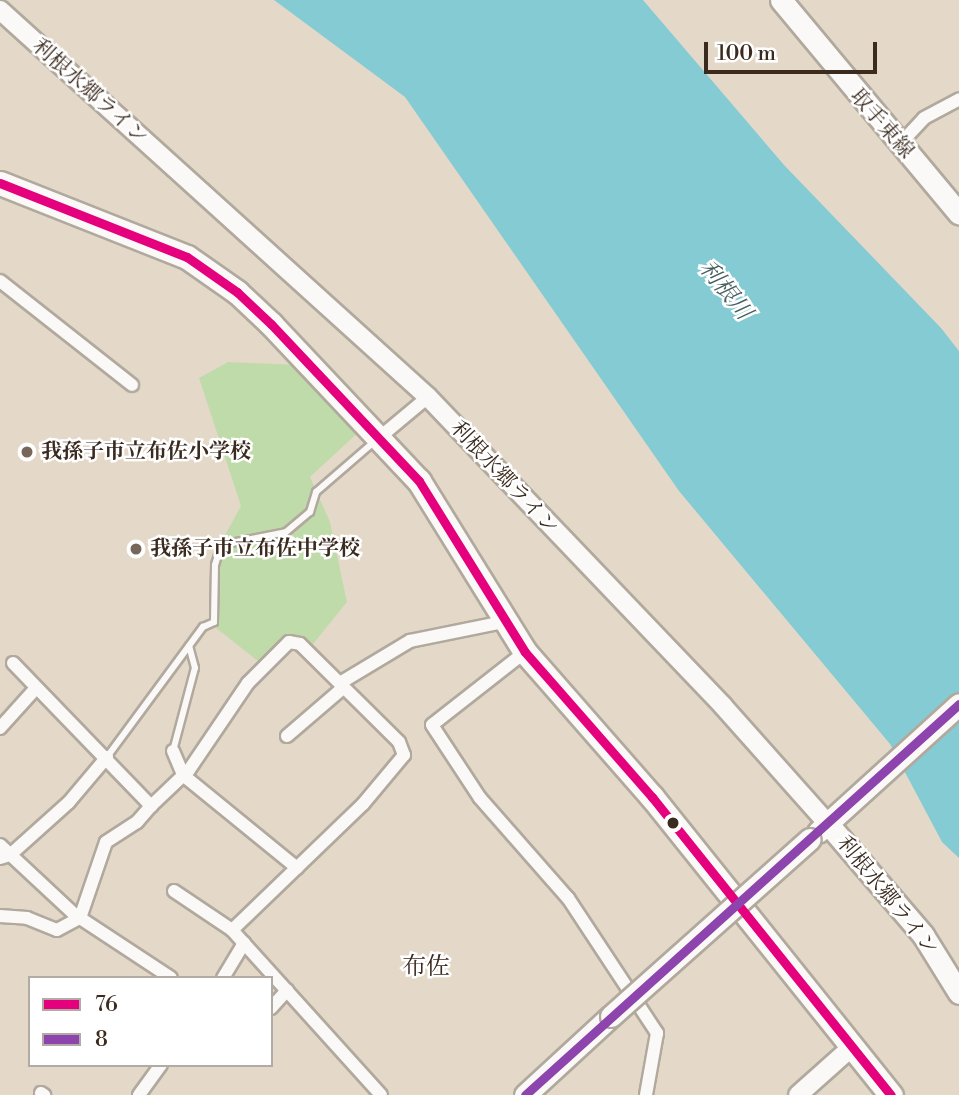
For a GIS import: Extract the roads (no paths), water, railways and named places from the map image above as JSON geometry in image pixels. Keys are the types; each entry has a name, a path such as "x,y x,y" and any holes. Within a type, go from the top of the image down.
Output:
{"highway":[{"path":"0,183 129,232 211,271 271,324 380,437 435,503 503,622 525,652 652,797 891,1095"}],"main road":[{"name":"取手東線","path":"781,0 959,214"},
{"name":"利根水郷ライン","path":"0,10 428,397 834,820 923,935 959,993"},
{"path":"526,1095 611,1016 834,820 959,704"},
{"path":"798,1095 853,1046"}],"street":[{"path":"900,144 924,118 959,99"},
{"path":"0,281 132,385"},
{"path":"380,437 428,397"},
{"path":"287,736 342,685 410,641 503,622"},
{"path":"0,916 27,918 57,930 80,918 106,842 137,822 183,775 248,682 289,642 300,643 399,742 404,755 363,804 232,930"},
{"path":"525,652 432,725 481,798 568,898 657,1033 646,1095"},
{"path":"13,663 107,757 151,806"},
{"path":"0,727 36,688"},
{"path":"173,751 183,775 297,868"},
{"path":"5,857 69,802 107,757"},
{"path":"0,845 5,857 80,918 168,976"},
{"path":"174,891 232,930 381,1095"},
{"path":"224,976 244,943"},
{"path":"273,1005 287,990"},
{"path":"139,1095 160,1067"}],"lane":[{"path":"107,757 203,627 214,622 215,565 221,545 274,537 294,526 310,512 316,492 380,437"},
{"path":"173,751 195,668 189,646"}],"water":[{"name":"利根川","path":"274,0 643,0 784,165 941,328 959,351 959,858 942,842 890,744 679,491 405,97"}],"place":[{"name":"我孫子市立布佐小学校","path":"27,452"},
{"name":"我孫子市立布佐中学校","path":"136,549"}],"district":[{"name":"布佐","path":"426,968"}]}
